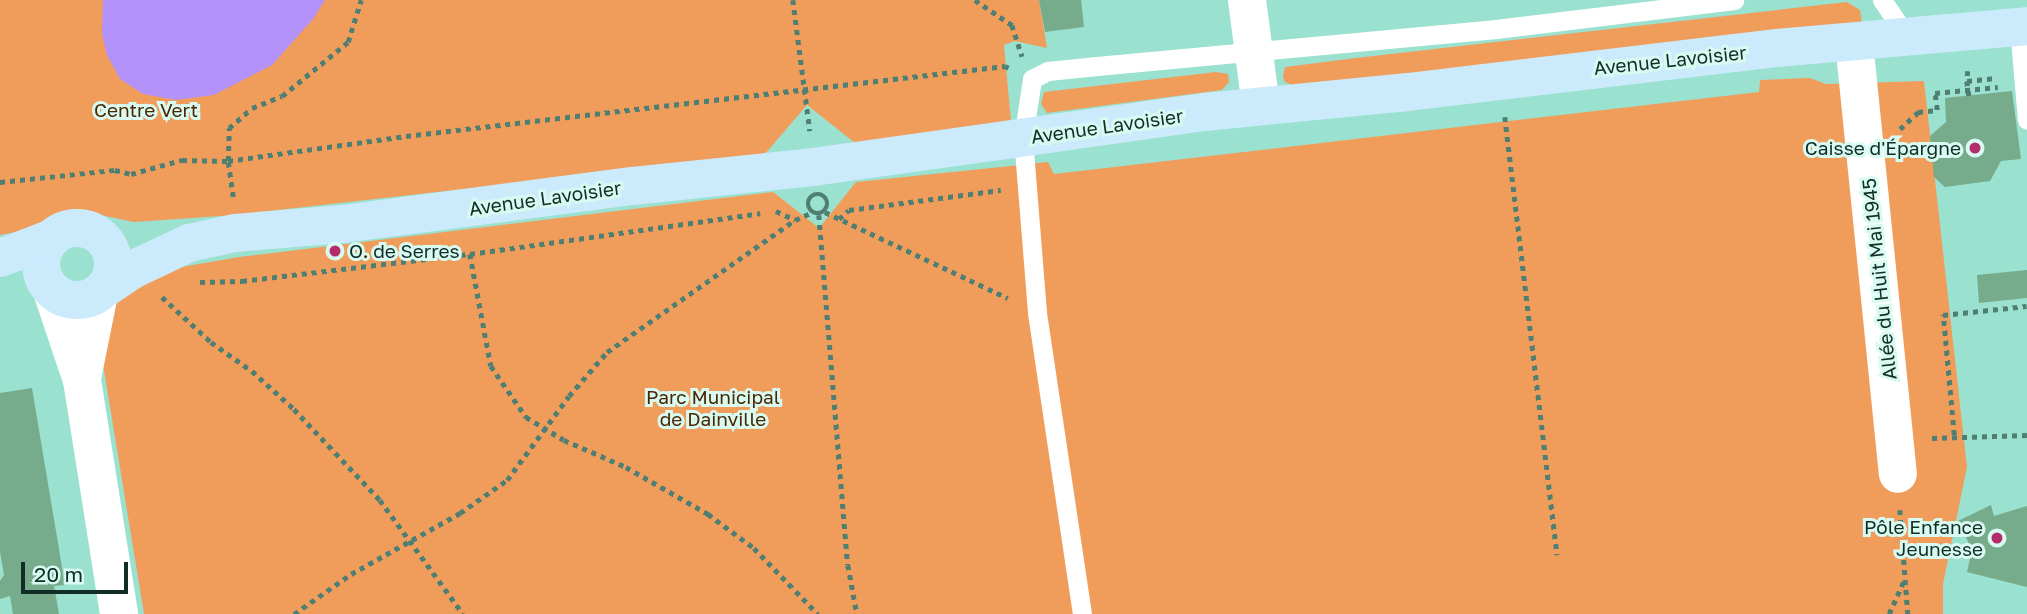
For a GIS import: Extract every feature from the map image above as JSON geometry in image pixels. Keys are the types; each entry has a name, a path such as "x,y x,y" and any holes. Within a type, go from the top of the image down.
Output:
{"main road":[{"name":"Avenue Lavoisier","path":"103,290 132,270 189,243 235,233 343,224 634,186 864,161 1261,106 1625,65 2023,26"},
{"path":"0,258 75,228 92,231 109,245 114,266 103,290 88,300 75,301 0,271"},
{"name":"Avenue Lavoisier","path":"92,231 189,243"},
{"path":"50,289 41,267 42,257 52,238"}],"street":[{"path":"1247,0 1261,106"},
{"name":"Allée du Huit Mai 1945","path":"1854,42 1897,458"},
{"path":"50,289 82,380 119,614"},
{"path":"82,380 103,290"}],"lane":[{"path":"1082,614 1037,312 1023,138 1032,79 1060,70 1496,29 1734,0"},
{"path":"1882,0 1908,38"},
{"path":"2023,26 2014,72 2027,120"}],"path":[{"path":"228,161 229,128 252,108 282,96 348,42 361,0"},
{"path":"793,0 806,91"},
{"path":"975,0 1012,25 1015,41 1032,79"},
{"path":"0,182 102,171 131,174 182,160 228,161 406,136 1005,66 1032,79"},
{"path":"1969,93 1966,71 2014,72"},
{"path":"1967,81 2014,72"},
{"path":"1503,80 1518,246 1558,555"},
{"path":"1865,132 1900,130 1918,112 1937,110 1935,93 1969,93 2007,86"},
{"path":"839,219 849,210 1028,187"},
{"path":"187,286 201,281 242,281 470,254 779,210 795,220"},
{"path":"825,212 1037,312"},
{"path":"294,614 411,538 460,513 507,480 544,428 607,352 795,220 811,213"},
{"path":"818,215 848,565 857,614"},
{"path":"470,254 491,366 527,417 544,428 626,467 708,514 754,548 818,614"},
{"path":"174,291 161,296 211,342 252,371 294,409 380,500 411,538 463,614"},
{"path":"1954,435 1943,315 2027,306"},
{"path":"1908,614 1897,458 1954,435 2027,435"},
{"path":"1889,614 1904,579"}],"green space":[{"name":"Centre Vert","path":"0,0 1039,0 1047,48 1015,41 1004,45 1011,121 855,143 807,105 764,155 235,215 134,222 72,209 22,231 0,235"},
{"path":"1847,2 1860,10 1862,23 1457,70 1291,85 1284,81 1283,76 1285,67"},
{"path":"1216,72 1228,74 1229,82 1222,90 1047,113 1041,104 1044,92"},
{"name":"Parc Municipal de Dainville","path":"1810,78 1826,84 1924,81 1967,467 1943,584 1943,614 144,614 101,352 106,310 130,290 170,269 239,257 773,192 819,228 856,182 1048,162 1054,174 1759,92 1760,80"}],"shaded area":[{"path":"103,0 325,0 313,19 272,65 214,95 176,100 143,94 120,79 107,55 102,33"}],"building":[{"path":"1039,0 1081,0 1084,27 1045,32"},
{"name":"Caisse d'Épargne","path":"2012,91 2021,159 2001,161 1990,181 1945,187 1934,177 1930,136 1946,122 1945,98"},
{"path":"2027,270 2027,298 1979,303 1977,275"},
{"path":"32,388 65,585 54,586 59,614 13,614 10,596 0,599 0,581 4,575 0,552 0,393"},
{"name":"Pôle Enfance Jeunesse","path":"1991,505 1994,516 2027,506 2027,587 1967,572 1972,550 1958,521"}],"place":[{"name":"Caisse d'Épargne","path":"1975,148"},
{"name":"O. de Serres","path":"335,251"},
{"name":"Pôle Enfance Jeunesse","path":"1997,538"}]}
